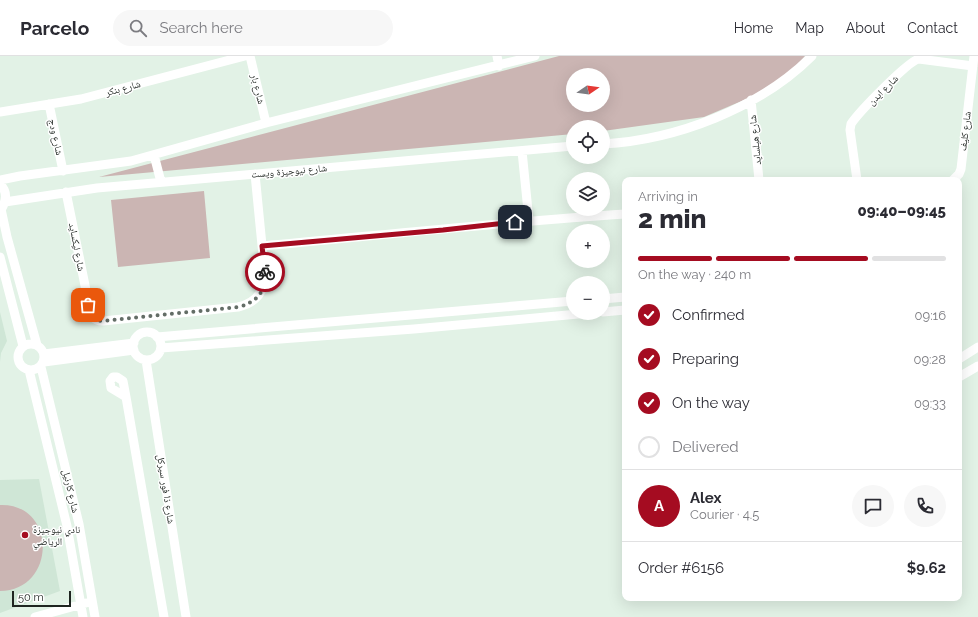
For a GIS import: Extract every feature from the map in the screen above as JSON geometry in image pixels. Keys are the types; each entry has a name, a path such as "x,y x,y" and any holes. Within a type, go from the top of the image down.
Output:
{"street":[{"name":"شارع بنكر","path":"0,112 81,99 245,56"},
{"name":"شارع بار","path":"250,56 266,123"},
{"path":"497,56 499,66"},
{"path":"0,180 131,161 266,123 535,56"},
{"path":"610,143 640,140 687,128 718,117 751,100 789,76 812,56"},
{"name":"شارع كليف","path":"956,177 961,169 974,56"},
{"name":"شارع ايدن","path":"857,177 850,130 851,124 854,118 895,78 915,60 919,59 973,66"},
{"name":"شارع هيلسايد","path":"751,100 759,177"},
{"name":"شارع ودج","path":"49,104 63,171"},
{"name":"شارع نيوجيزة ويست","path":"2,207 66,192 161,182 566,147"},
{"path":"522,151 529,221"},
{"path":"154,155 161,182"},
{"name":"شارع ليكسايد","path":"66,192 88,305 92,317 98,321 247,305 255,300 261,293 265,276 256,174"},
{"path":"0,184 5,192 2,207 3,237 43,361"},
{"path":"262,246 529,221 622,214"},
{"path":"0,257 23,346"},
{"path":"610,298 622,297"},
{"path":"157,337 566,302"},
{"path":"610,311 622,310"},
{"path":"161,348 414,329 566,315"},
{"path":"144,333 152,333 157,337 160,342 160,352 152,359 146,360 138,357 134,346 138,336 144,333"},
{"path":"37,345 30,344 23,346 19,352 19,363 22,367 29,370 35,370 43,361 134,346"},
{"path":"962,357 978,347"},
{"name":"شارع ذا فور سيركل","path":"146,360 186,617"},
{"name":"شارع كارنيل","path":"43,361 79,524 95,617"},
{"path":"962,375 978,366"},
{"name":"شارع كارنيل","path":"29,370 67,526 83,617"},
{"path":"126,397 164,617"},
{"path":"67,526 79,524"},
{"path":"35,617 93,602"}],"shaded area":[{"path":"559,56 805,56 779,85 704,117 610,130 610,120 566,120 566,135 99,177"},
{"path":"204,191 210,258 118,267 111,200"},
{"path":"0,312 7,341 1,353 0,362"},
{"name":"نادي نيوجيزة الرياضي","path":"39,479 60,591 0,613 0,480"},
{"path":"0,505 19,508 32,517 40,531 43,547 40,563 32,577 19,587 0,591"}],"way so far":[{"path":"88,305 92,317 94,320 98,321 238,307 247,305 255,300 261,293 264,285 265,272"}],"place":[{"name":"نادي نيوجيزة الرياضي","path":"25,535"}],"route":[{"path":"265,272 262,246 515,222"}]}
